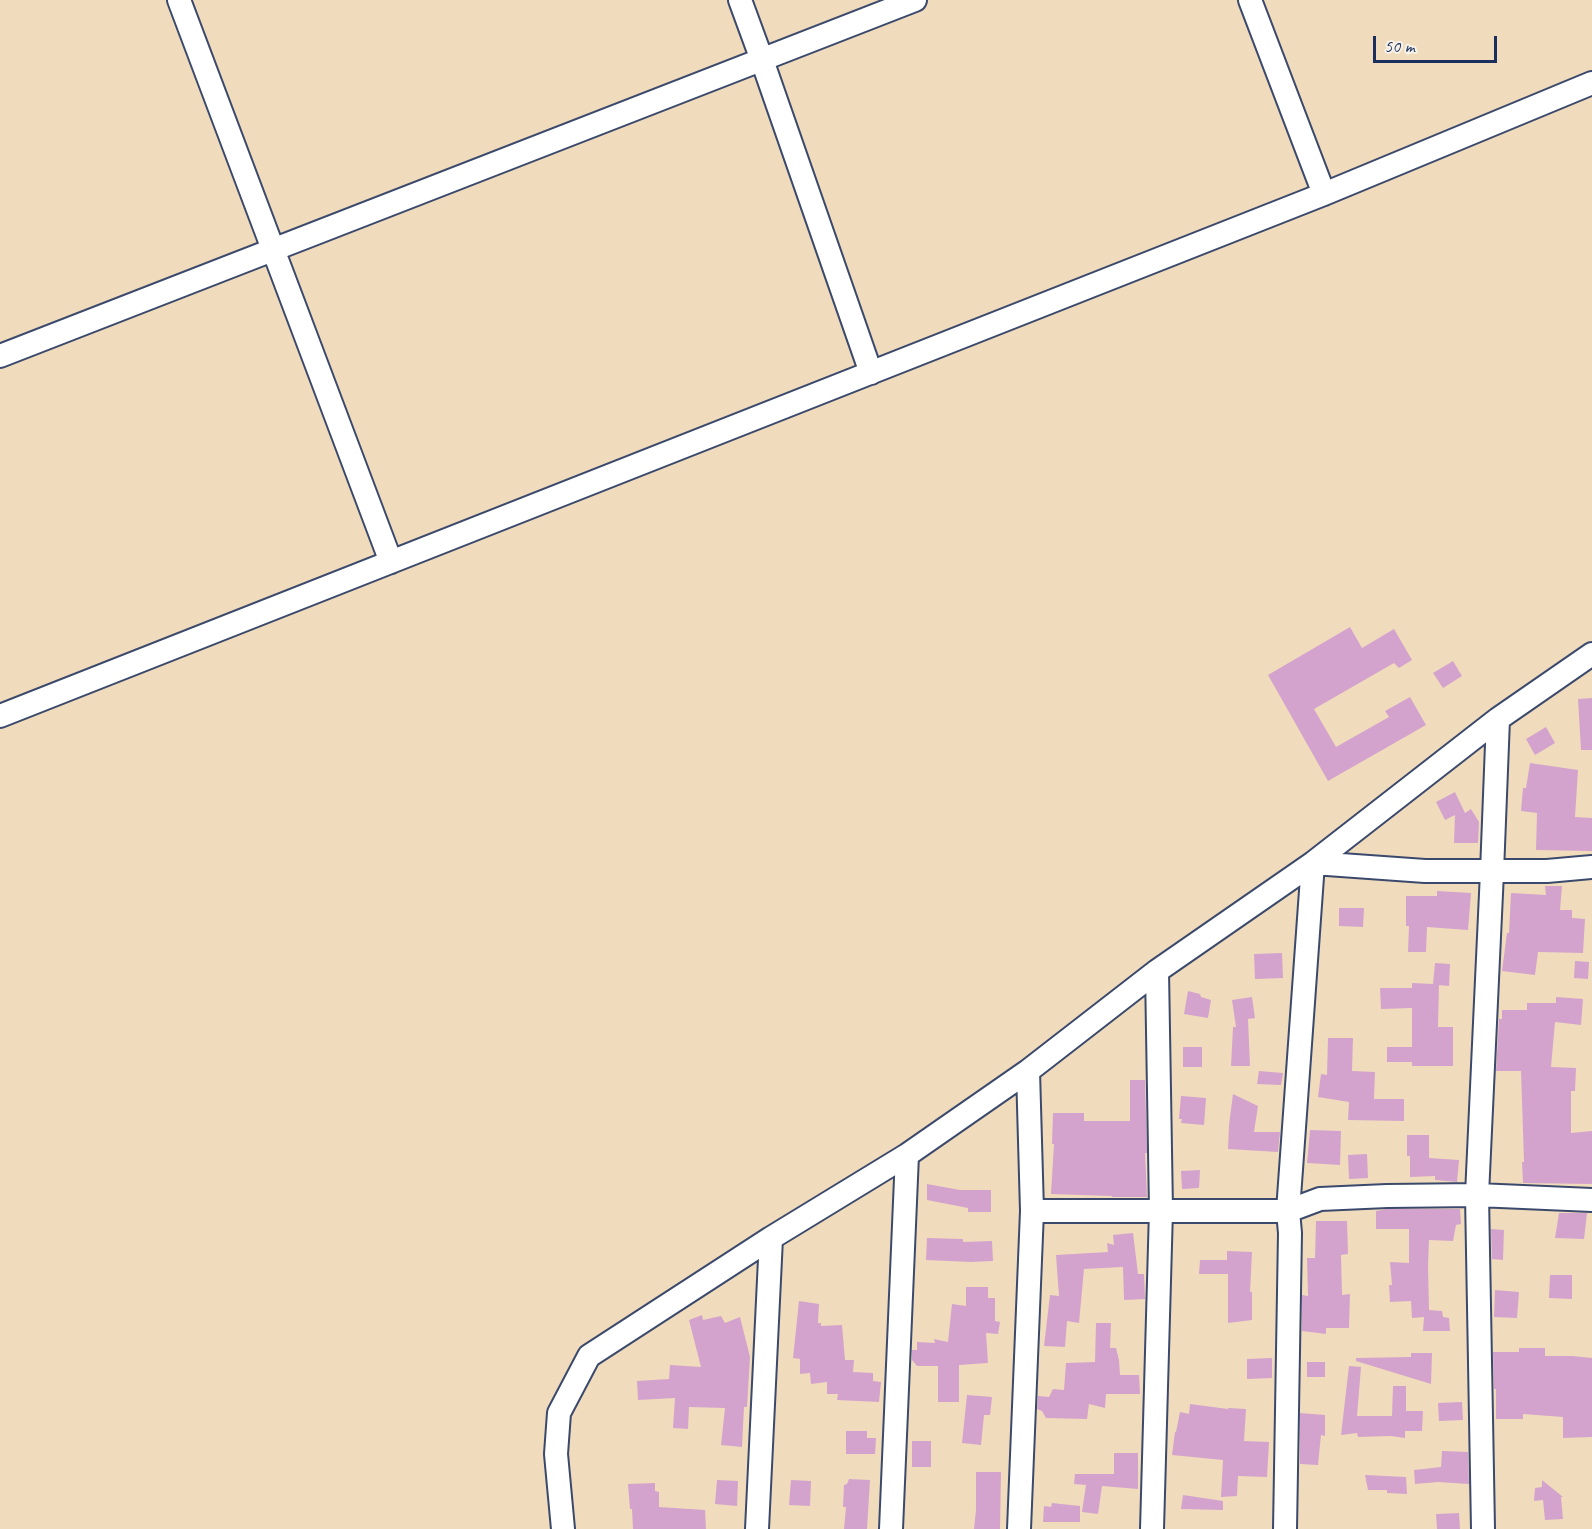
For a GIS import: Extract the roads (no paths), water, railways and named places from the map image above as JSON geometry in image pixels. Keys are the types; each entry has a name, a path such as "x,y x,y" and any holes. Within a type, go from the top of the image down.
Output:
{"street":[{"path":"178,0 391,562"},
{"path":"740,0 871,373"},
{"path":"0,356 915,0"},
{"path":"1250,0 1324,194"},
{"path":"0,716 1324,194 1592,83"},
{"path":"563,1529 556,1454 559,1413 589,1356 771,1238 907,1155 1028,1071 1157,971 1313,862 1498,719 1592,654"},
{"path":"1483,1529 1477,1195 1498,719"},
{"path":"1313,862 1425,871 1547,871 1592,867"},
{"path":"1285,1529 1290,1233 1287,1211 1313,862"},
{"path":"1152,1529 1161,1210 1157,971"},
{"path":"1019,1529 1032,1211 1028,1071"},
{"path":"891,1529 907,1155"},
{"path":"1032,1211 1287,1211 1320,1199 1387,1196 1477,1195 1592,1200"},
{"path":"757,1529 771,1238"}]}
